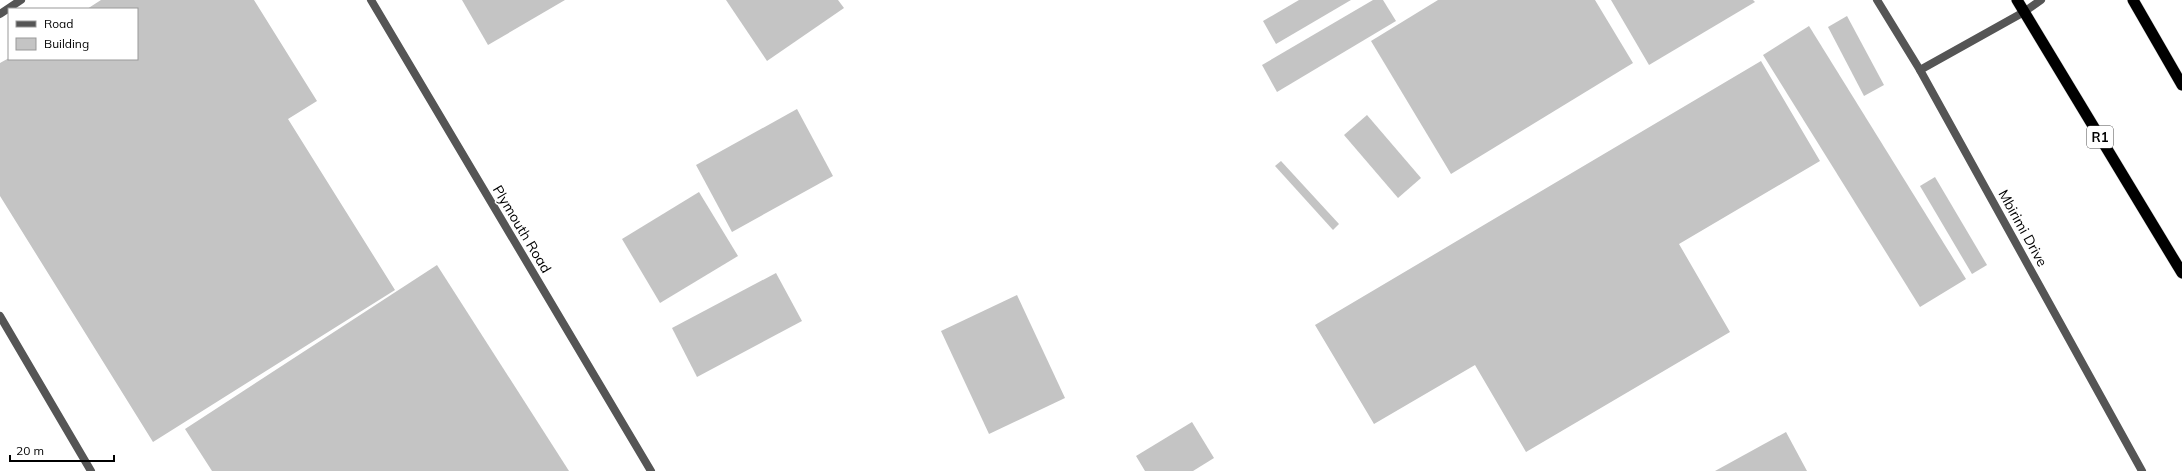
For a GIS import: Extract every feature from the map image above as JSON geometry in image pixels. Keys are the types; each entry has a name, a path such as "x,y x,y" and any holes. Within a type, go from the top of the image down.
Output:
{"highway":[{"name":"R1","path":"2017,0 2182,273"},
{"path":"2133,0 2182,85"}],"street":[{"path":"9,8 21,0"},
{"name":"Plymouth Road","path":"371,0 651,471"},
{"name":"Mbirimi Drive","path":"1877,0 1920,70 2142,471"},
{"path":"1920,70 2024,12 2041,0"},
{"path":"0,316 91,471"}],"building":[{"path":"101,0 254,0 317,101 288,119 395,290 153,442 0,196 0,63 8,59 8,60 138,60 138,8 89,8"},
{"path":"462,0 565,0 488,45"},
{"path":"726,0 838,0 844,8 767,61"},
{"path":"1299,0 1351,0 1276,44 1263,21"},
{"path":"1373,0 1383,0 1396,21 1277,92 1262,65"},
{"path":"1438,0 1595,0 1633,63 1451,174 1371,41"},
{"path":"1611,0 1753,0 1755,2 1649,65"},
{"path":"1847,16 1884,85 1864,96 1828,27"},
{"path":"1809,26 1966,279 1920,307 1763,55"},
{"path":"1761,61 1820,161 1679,244 1730,332 1526,452 1475,365 1374,424 1315,325"},
{"path":"797,109 833,176 732,232 696,165"},
{"path":"1367,115 1421,178 1398,198 1344,135"},
{"path":"1281,161 1339,224 1333,230 1275,166"},
{"path":"1935,177 1987,265 1972,274 1920,186"},
{"path":"699,192 738,256 660,303 622,239"},
{"path":"437,265 569,471 212,471 185,429"},
{"path":"776,273 802,321 697,377 672,328"},
{"path":"1017,295 1065,398 989,434 941,331"},
{"path":"1192,422 1214,458 1193,471 1145,471 1136,456"},
{"path":"1786,432 1807,471 1715,471"}]}
